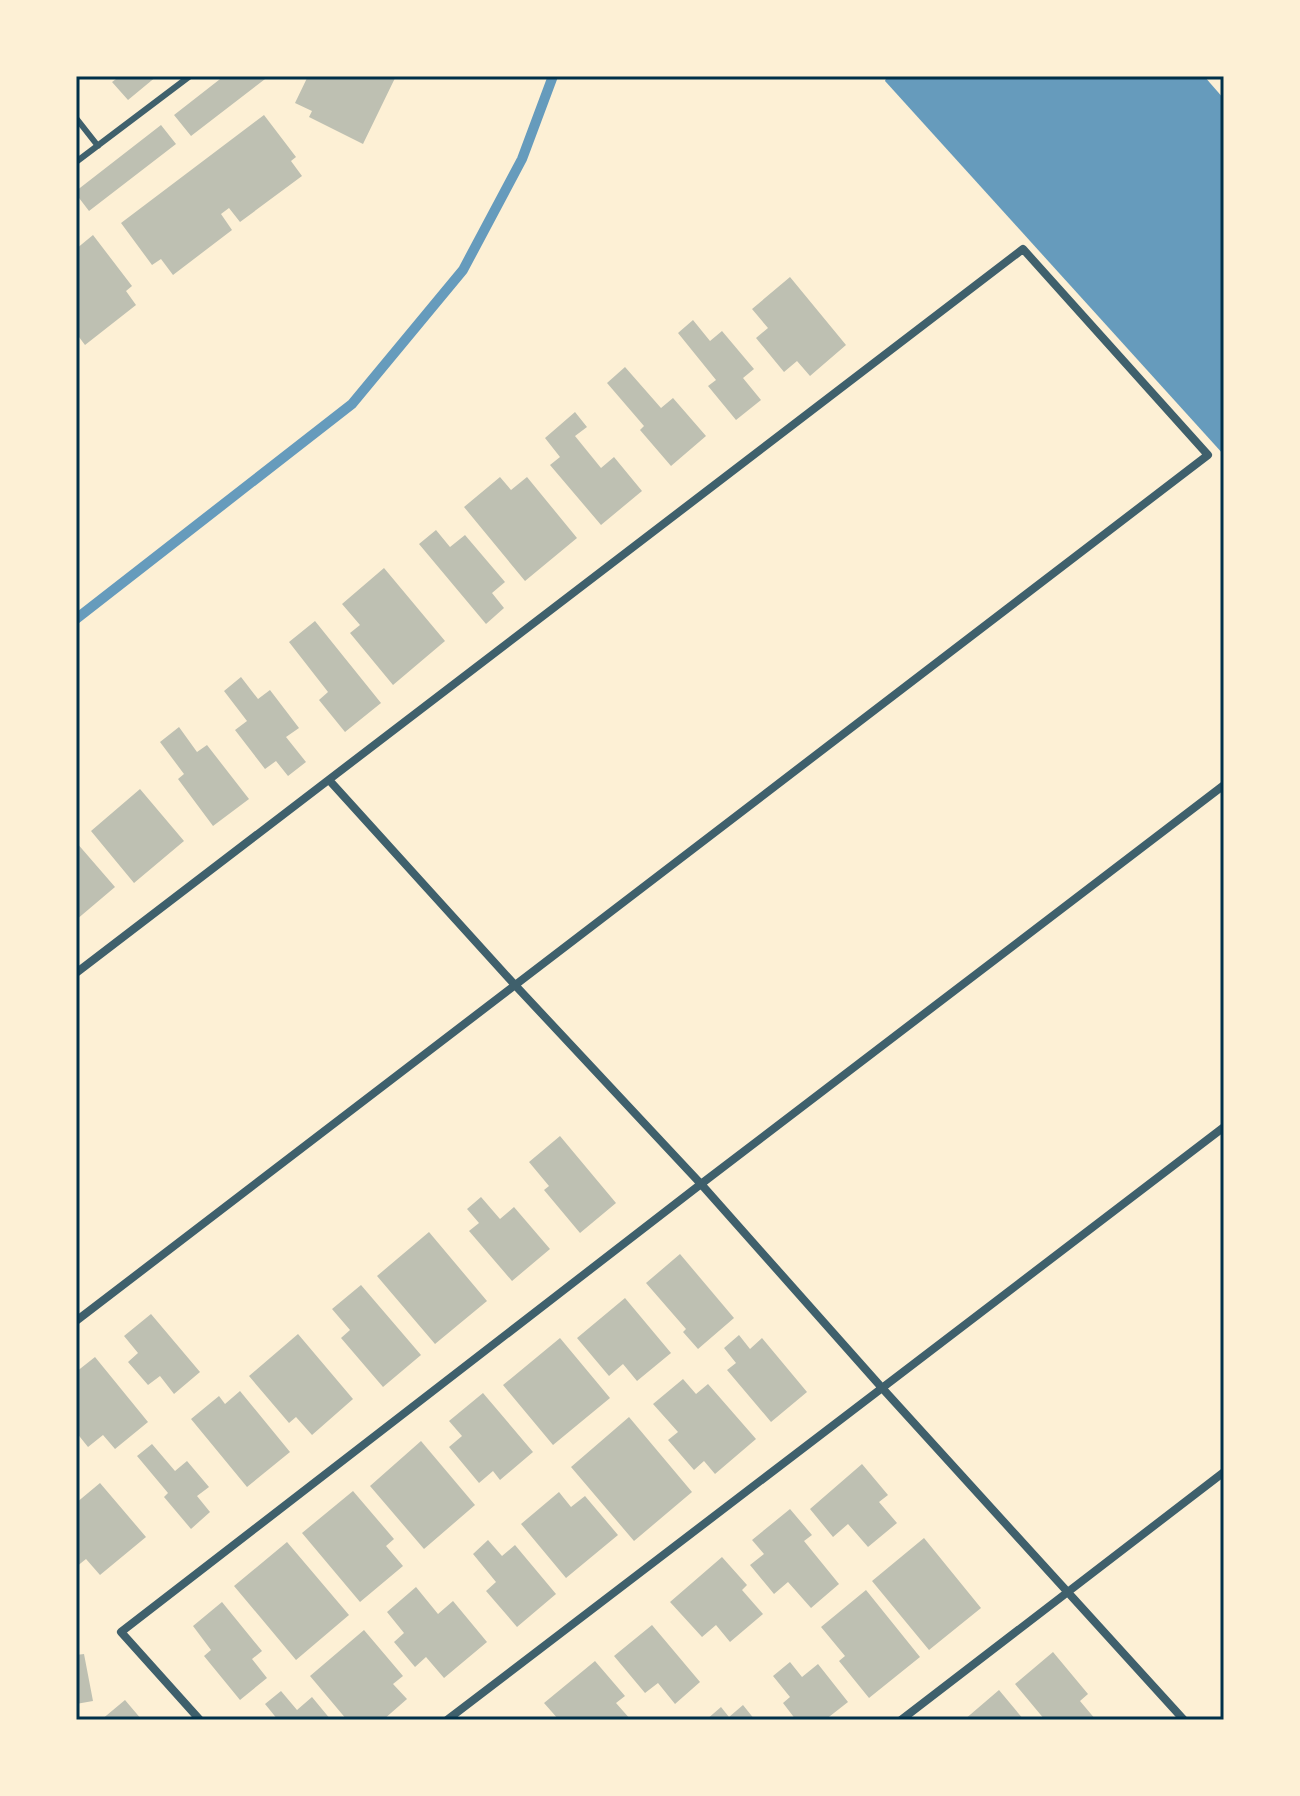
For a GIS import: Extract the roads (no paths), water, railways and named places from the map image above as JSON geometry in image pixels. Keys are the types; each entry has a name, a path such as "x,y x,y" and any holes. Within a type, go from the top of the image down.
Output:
{"street":[{"path":"76,973 1023,249 1208,455 76,1321"},
{"path":"329,780 701,1184 1184,1720"},
{"path":"200,1720 121,1632 1224,785"},
{"path":"447,1720 1224,1127"},
{"path":"901,1720 1224,1472"}],"lane":[{"path":"76,162 190,76"},
{"path":"76,118 98,146"}],"water":[{"path":"887,76 1204,76 1224,99 1224,455 885,81"}],"waterway":[{"path":"76,619 352,404 463,270 522,159 553,76"}]}
